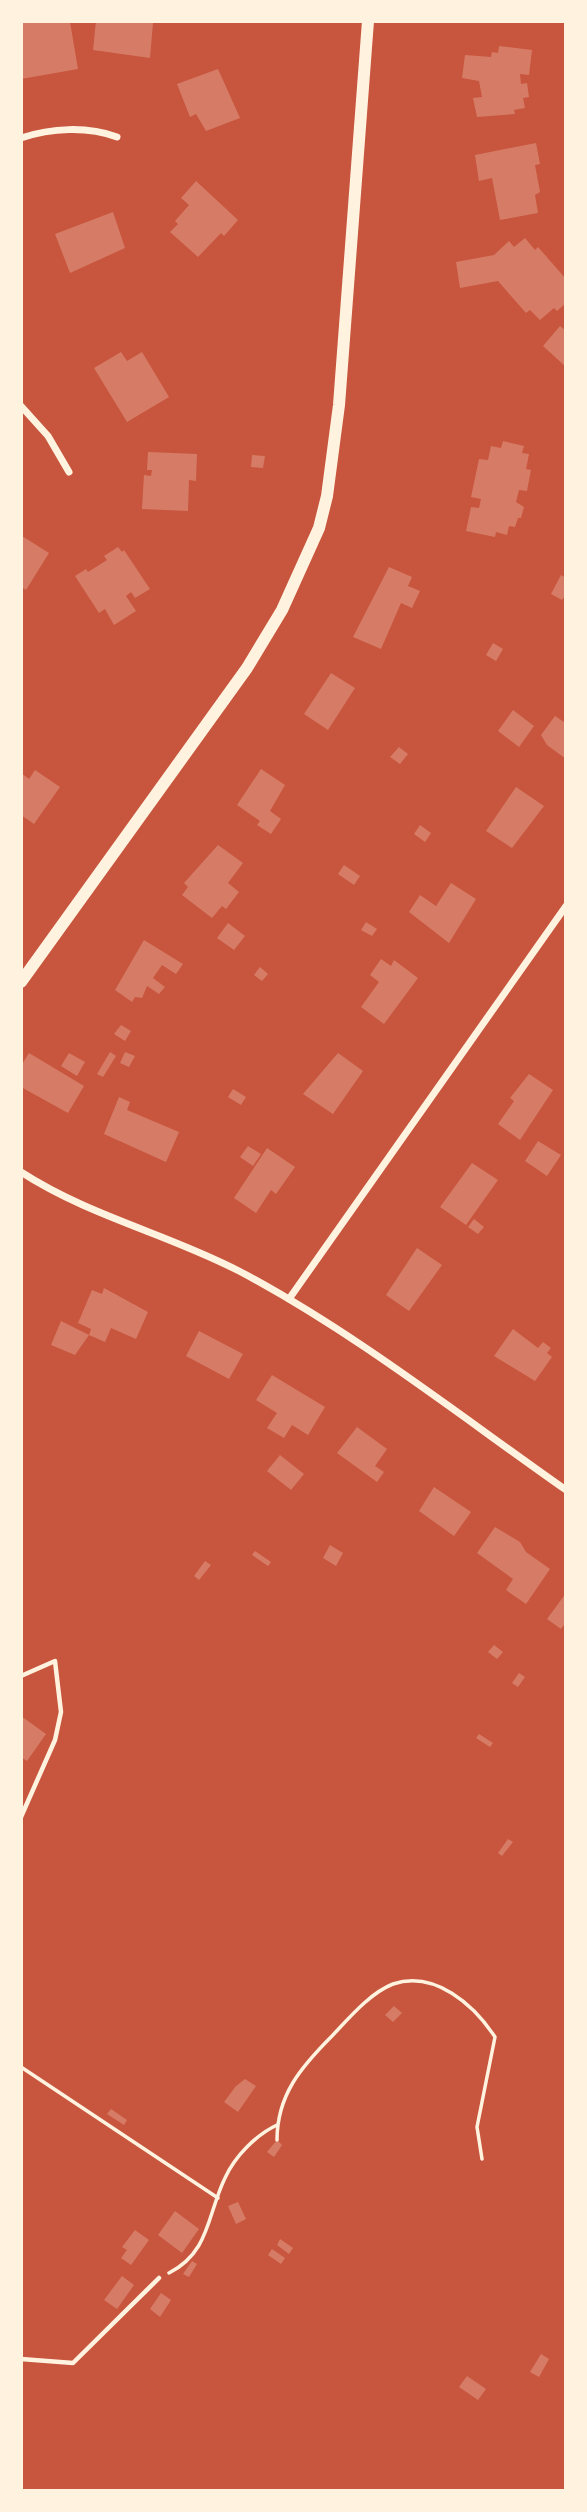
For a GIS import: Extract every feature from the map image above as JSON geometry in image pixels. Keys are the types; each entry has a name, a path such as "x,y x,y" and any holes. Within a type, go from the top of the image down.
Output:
{"main road":[{"path":"21,982 247,668 282,610 319,528 327,496 339,405 368,21"}],"street":[{"path":"21,138 57,130 92,131 117,137"},
{"path":"21,406 48,436 69,472"},
{"path":"289,1298 566,906"},
{"path":"21,1172 94,1212 184,1245 289,1298 566,1490"}],"lane":[{"path":"21,1676 55,1661 61,1712 55,1740 21,1816"},
{"path":"21,2359 73,2363 159,2278"}],"path":[{"path":"277,2140 283,2096 315,2054 359,2009 392,1985 411,1982 435,1984 461,1999 483,2018 495,2037 477,2127 482,2159"},
{"path":"21,2067 218,2198"},
{"path":"159,2278 180,2267 205,2238 225,2176 258,2134 277,2125"}],"building":[{"path":"96,21 153,23 150,58 93,50"},
{"path":"70,22 78,69 21,79 21,23"},
{"path":"499,46 532,50 529,75 520,74 521,84 527,83 529,97 523,98 525,108 514,110 515,114 477,117 473,98 482,97 479,81 462,78 465,55 491,57 492,52 498,53"},
{"path":"218,69 240,118 206,131 196,114 190,117 177,84"},
{"path":"536,143 540,164 535,165 540,192 535,195 538,213 500,220 492,178 479,181 475,155"},
{"path":"196,181 238,220 224,236 221,233 198,257 170,232 178,224 175,221 189,205 181,198"},
{"path":"113,212 125,248 70,273 55,234"},
{"path":"525,238 535,250 538,247 566,279 566,303 557,311 554,308 540,320 530,310 526,313 498,281 460,288 456,262 494,255 509,241 514,247"},
{"path":"560,326 566,331 566,367 543,346"},
{"path":"121,352 127,361 142,352 169,397 127,422 94,368"},
{"path":"503,441 524,446 522,453 529,454 526,469 531,470 527,491 519,490 516,502 524,507 521,518 518,518 515,527 509,526 507,535 496,532 495,537 466,531 471,507 479,508 481,499 471,497 479,459 488,460 491,446 501,448"},
{"path":"148,452 197,454 196,481 189,480 188,511 142,509 144,475 151,476 152,470 147,470"},
{"path":"252,455 265,456 263,468 251,467"},
{"path":"22,536 49,553 26,590 21,587"},
{"path":"118,547 122,552 124,550 150,589 135,598 131,592 126,596 136,611 114,625 105,609 99,613 75,576 86,569 88,572 107,560 104,556"},
{"path":"389,567 412,577 408,586 420,591 412,608 401,603 381,649 353,637"},
{"path":"561,575 566,578 566,594 562,600 551,594"},
{"path":"493,643 503,649 496,661 486,655"},
{"path":"331,673 355,688 328,730 304,714"},
{"path":"513,710 534,726 519,747 498,731"},
{"path":"555,716 564,722 566,719 566,759 547,745 541,735"},
{"path":"399,747 408,754 400,764 390,757"},
{"path":"261,769 285,785 270,811 281,819 271,834 257,825 260,821 237,805"},
{"path":"35,770 60,787 34,824 21,815 21,773 29,779"},
{"path":"516,787 544,806 512,848 486,831"},
{"path":"420,825 431,833 425,842 414,834"},
{"path":"218,845 243,863 228,883 239,892 226,909 222,906 212,918 182,895 188,887 184,883"},
{"path":"344,865 360,876 354,885 338,874"},
{"path":"451,883 476,899 449,943 409,912 420,895 436,906"},
{"path":"366,922 377,929 372,936 361,930"},
{"path":"228,923 245,936 234,950 217,938"},
{"path":"144,940 183,964 176,974 162,965 153,978 165,987 159,994 147,986 142,998 135,997 132,1002 115,990"},
{"path":"381,959 391,966 394,960 418,978 384,1024 361,1007 379,982 370,975"},
{"path":"260,967 268,974 262,981 254,975"},
{"path":"121,1025 131,1031 125,1041 114,1034"},
{"path":"110,1052 116,1056 103,1077 97,1074"},
{"path":"125,1052 135,1056 129,1067 120,1063"},
{"path":"29,1053 84,1086 68,1113 21,1087 21,1066"},
{"path":"69,1053 85,1062 77,1076 61,1066"},
{"path":"338,1053 363,1071 333,1114 303,1094"},
{"path":"529,1074 553,1090 520,1140 498,1124 514,1101 510,1098"},
{"path":"233,1089 246,1097 241,1105 228,1097"},
{"path":"119,1097 130,1102 127,1110 179,1132 166,1162 104,1134"},
{"path":"538,1141 561,1155 547,1176 525,1161"},
{"path":"248,1146 261,1154 253,1166 240,1157"},
{"path":"267,1148 295,1167 276,1194 271,1190 256,1213 234,1198"},
{"path":"472,1163 498,1180 466,1225 440,1207"},
{"path":"474,1219 484,1227 478,1234 468,1227"},
{"path":"417,1248 442,1265 409,1311 386,1295"},
{"path":"104,1288 148,1312 136,1339 111,1328 105,1342 89,1335 91,1329 78,1323 92,1290 102,1294"},
{"path":"61,1321 89,1335 75,1355 51,1345"},
{"path":"513,1329 538,1348 543,1342 551,1348 547,1353 552,1357 535,1381 494,1356"},
{"path":"199,1331 243,1354 229,1379 186,1356"},
{"path":"272,1375 325,1407 308,1435 292,1425 284,1438 267,1428 277,1413 256,1400"},
{"path":"357,1427 387,1449 375,1466 384,1472 377,1482 337,1453"},
{"path":"280,1455 304,1474 291,1490 267,1471"},
{"path":"434,1487 471,1512 454,1536 419,1511"},
{"path":"495,1527 520,1542 526,1552 550,1569 526,1604 506,1590 513,1579 477,1553"},
{"path":"330,1545 343,1553 336,1566 323,1558"},
{"path":"255,1551 271,1562 268,1566 252,1555"},
{"path":"205,1561 211,1565 199,1580 194,1576"},
{"path":"566,1593 566,1622 561,1629 547,1619"},
{"path":"494,1645 503,1652 497,1659 488,1652"},
{"path":"519,1673 525,1677 518,1687 512,1683"},
{"path":"21,1716 46,1734 27,1761 21,1757"},
{"path":"479,1734 493,1743 490,1747 476,1738"},
{"path":"508,1839 513,1842 502,1856 498,1853"},
{"path":"394,2006 402,2013 393,2022 385,2015"},
{"path":"245,2079 256,2086 238,2112 224,2102"},
{"path":"111,2109 127,2120 124,2125 107,2114"},
{"path":"277,2140 282,2145 274,2157 267,2152"},
{"path":"238,2202 246,2219 236,2224 228,2206"},
{"path":"175,2211 199,2229 182,2253 158,2235"},
{"path":"135,2230 149,2240 131,2265 121,2258 127,2250 122,2247"},
{"path":"280,2239 293,2248 289,2254 277,2245"},
{"path":"272,2249 285,2258 281,2264 268,2255"},
{"path":"192,2261 197,2264 189,2277 183,2274"},
{"path":"122,2276 134,2285 117,2309 104,2300"},
{"path":"161,2293 171,2300 160,2317 150,2309"},
{"path":"541,2354 549,2359 539,2377 530,2372"},
{"path":"467,2376 486,2389 478,2400 459,2387"}]}
